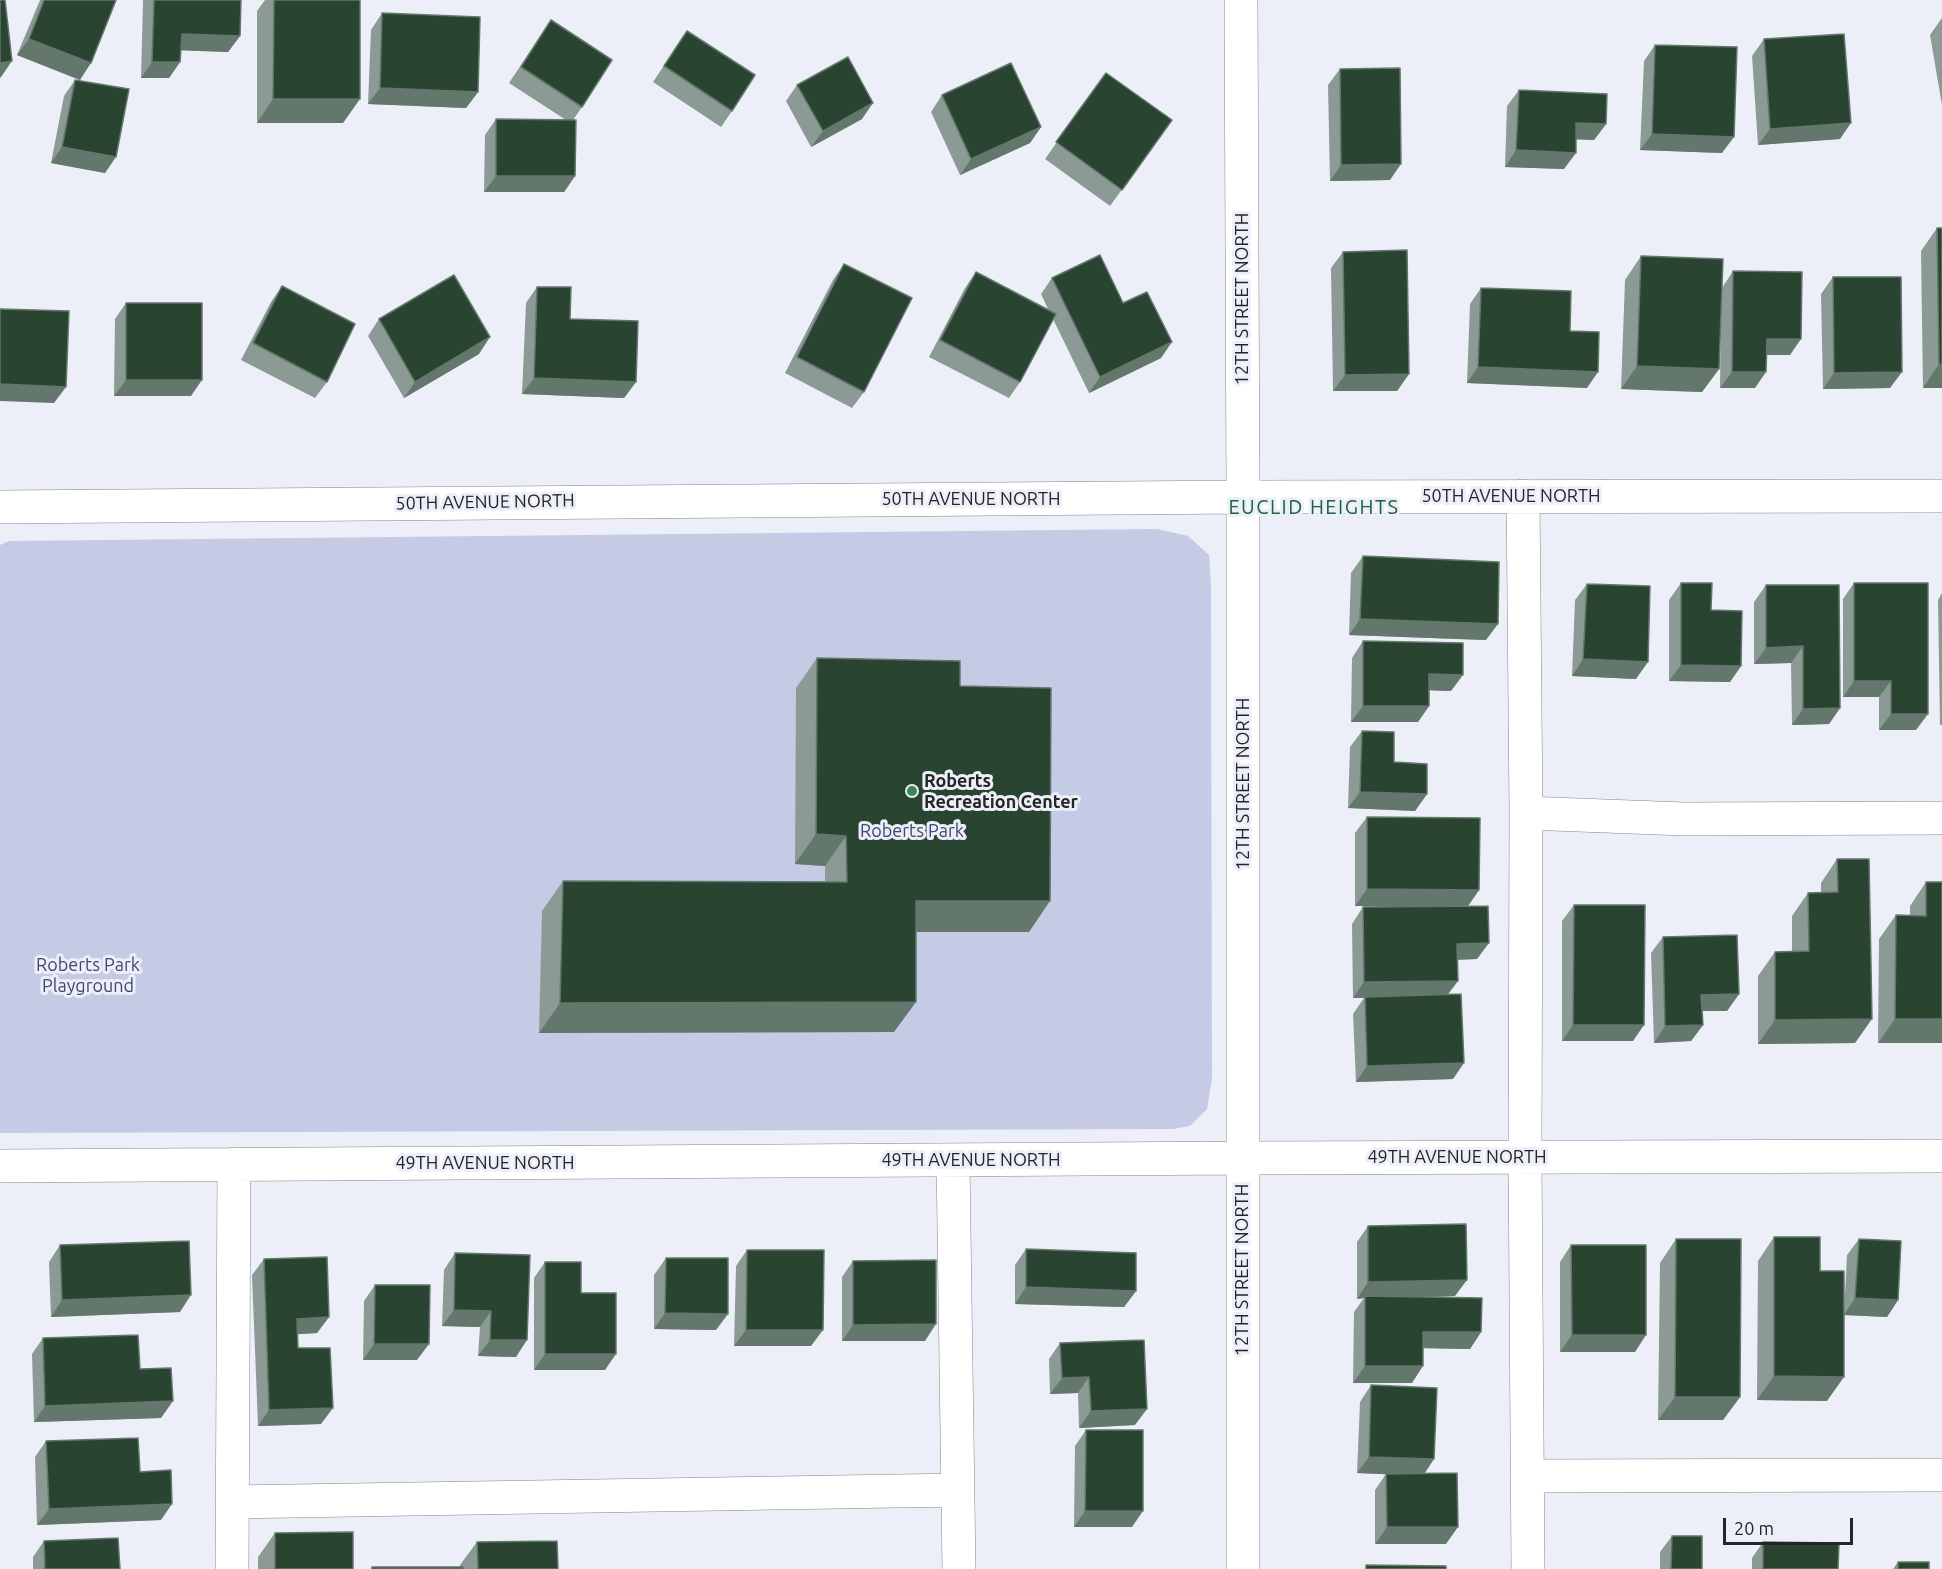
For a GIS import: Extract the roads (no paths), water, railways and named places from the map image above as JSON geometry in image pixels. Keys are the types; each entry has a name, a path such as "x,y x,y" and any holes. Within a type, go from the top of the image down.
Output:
{"street":[{"name":"12TH STREET NORTH","path":"1241,0 1244,1569"},
{"name":"50TH AVENUE NORTH","path":"0,507 1243,496 1942,496"},
{"path":"1523,496 1528,1569"},
{"path":"1526,813 1684,819 1942,818"},
{"name":"49TH AVENUE NORTH","path":"0,1166 1942,1156"},
{"path":"953,1160 959,1569"},
{"path":"232,1569 234,1164"},
{"path":"1527,1476 1942,1475"},
{"path":"232,1502 957,1490"}],"place":[{"name":"Roberts Recreation Center","path":"912,791"}],"district":[{"name":"EUCLID HEIGHTS","path":"1314,507"}],"park label":[{"name":"Roberts Park","path":"912,831"},
{"name":"Roberts Park Playground","path":"88,975"}]}
